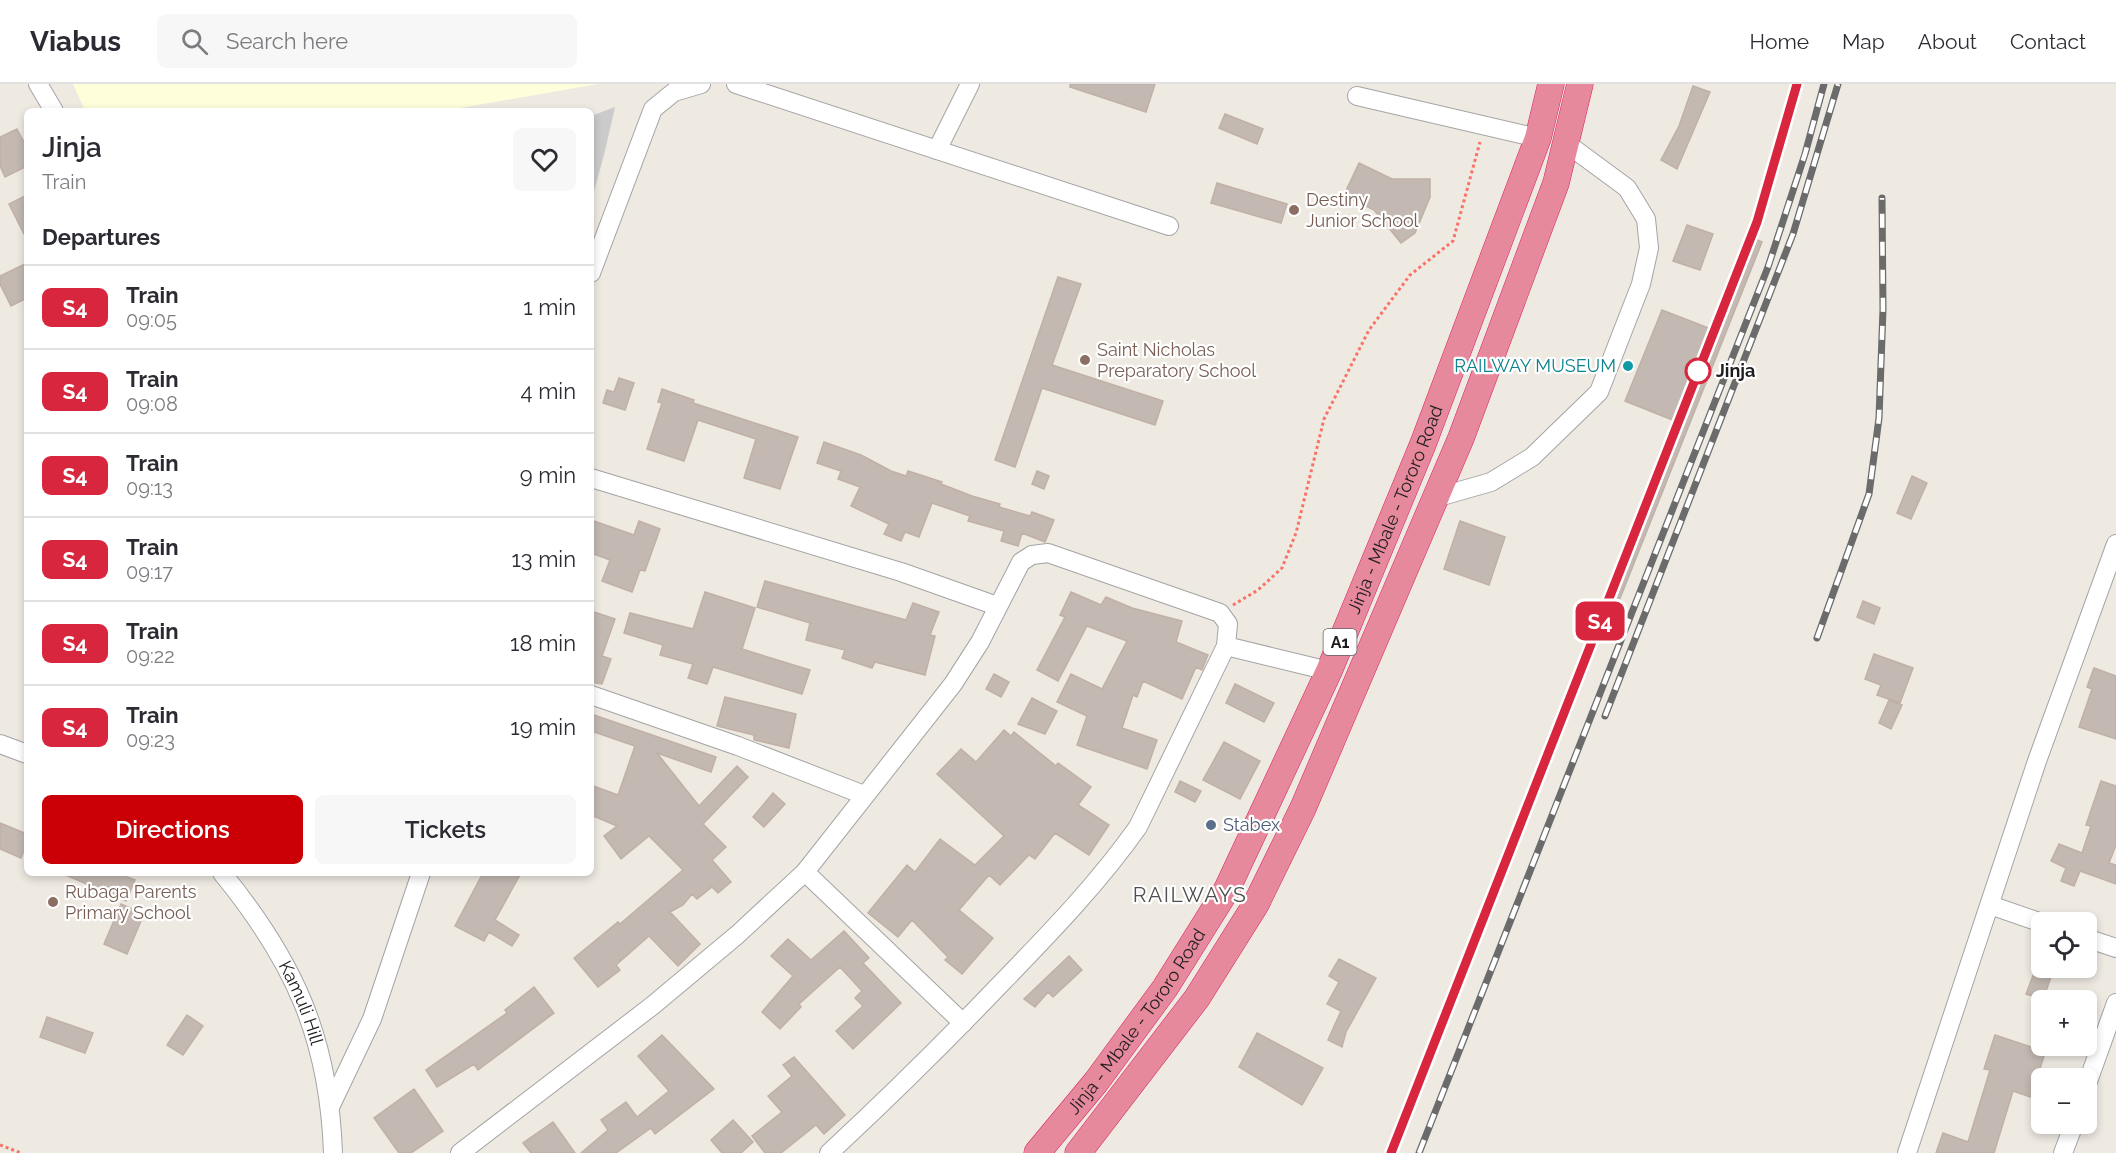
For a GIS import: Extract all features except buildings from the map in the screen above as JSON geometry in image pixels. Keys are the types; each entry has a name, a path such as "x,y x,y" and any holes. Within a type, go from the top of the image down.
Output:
{"highway":[{"name":"Jinja - Mbale - Tororo Road","path":"1036,1153 1096,1082 1165,988 1227,889 1329,671 1423,444 1538,138 1551,84"},
{"name":"Jinja - Mbale - Tororo Road","path":"1078,1153 1197,998 1256,904 1303,808 1461,438 1556,183 1580,84"}],"street":[{"path":"38,84 52,108"},
{"path":"594,265 653,109 674,92 701,84"},
{"path":"736,84 1169,226"},
{"path":"937,150 970,84"},
{"path":"1357,96 1538,138"},
{"path":"1435,498 1491,482 1532,457 1599,392 1641,284 1649,248 1646,219 1627,188 1566,143"},
{"path":"594,479 901,572 997,606"},
{"path":"1907,1153 2037,761 2116,544"},
{"path":"460,1153 652,1006 737,935 805,872 953,684 980,642 1021,562 1032,555 1048,553 1220,613 1227,624 1226,646 1138,827 1093,885 1046,938 963,1023 829,1153"},
{"path":"1226,646 1329,671"},
{"path":"594,696 738,746 864,795"},
{"path":"0,744 24,753"},
{"path":"805,872 963,1023"},
{"name":"Kamuli Hill","path":"224,876 256,915 280,953 304,1001 331,1105 333,1153"},
{"path":"331,1105 372,1019 420,876"},
{"path":"1990,905 2031,919"},
{"path":"2097,942 2116,948"},
{"path":"2093,1068 2116,1005"},
{"path":"2063,1153 2070,1134"}],"path":[{"path":"1220,613 1258,590 1282,568 1296,533 1324,419 1369,330 1410,275 1453,241 1484,126"},
{"path":"0,1145 21,1153"}],"shaded area":[{"path":"73,84 598,84 460,108 84,108"},
{"path":"615,107 594,191 594,115"}],"railway":[{"path":"1391,1153 1757,222 1797,84"},
{"path":"1419,1153 1768,267 1805,154 1824,84"},
{"path":"1605,716 1793,234 1838,84"},
{"path":"1817,638 1869,494 1879,418 1883,309 1882,198"}],"train":[{"name":"S4","path":"1391,1153 1757,222 1797,84"}],"place":[{"name":"Destiny Junior School","path":"1294,210"},
{"name":"Saint Nicholas Preparatory School","path":"1085,360"},
{"name":"RAILWAY MUSEUM","path":"1628,366"},
{"name":"Jinja","path":"1698,371"},
{"name":"Stabex","path":"1211,825"},
{"name":"Rubaga Parents Primary School","path":"53,902"}],"district":[{"name":"RAILWAYS","path":"1190,895"}]}
